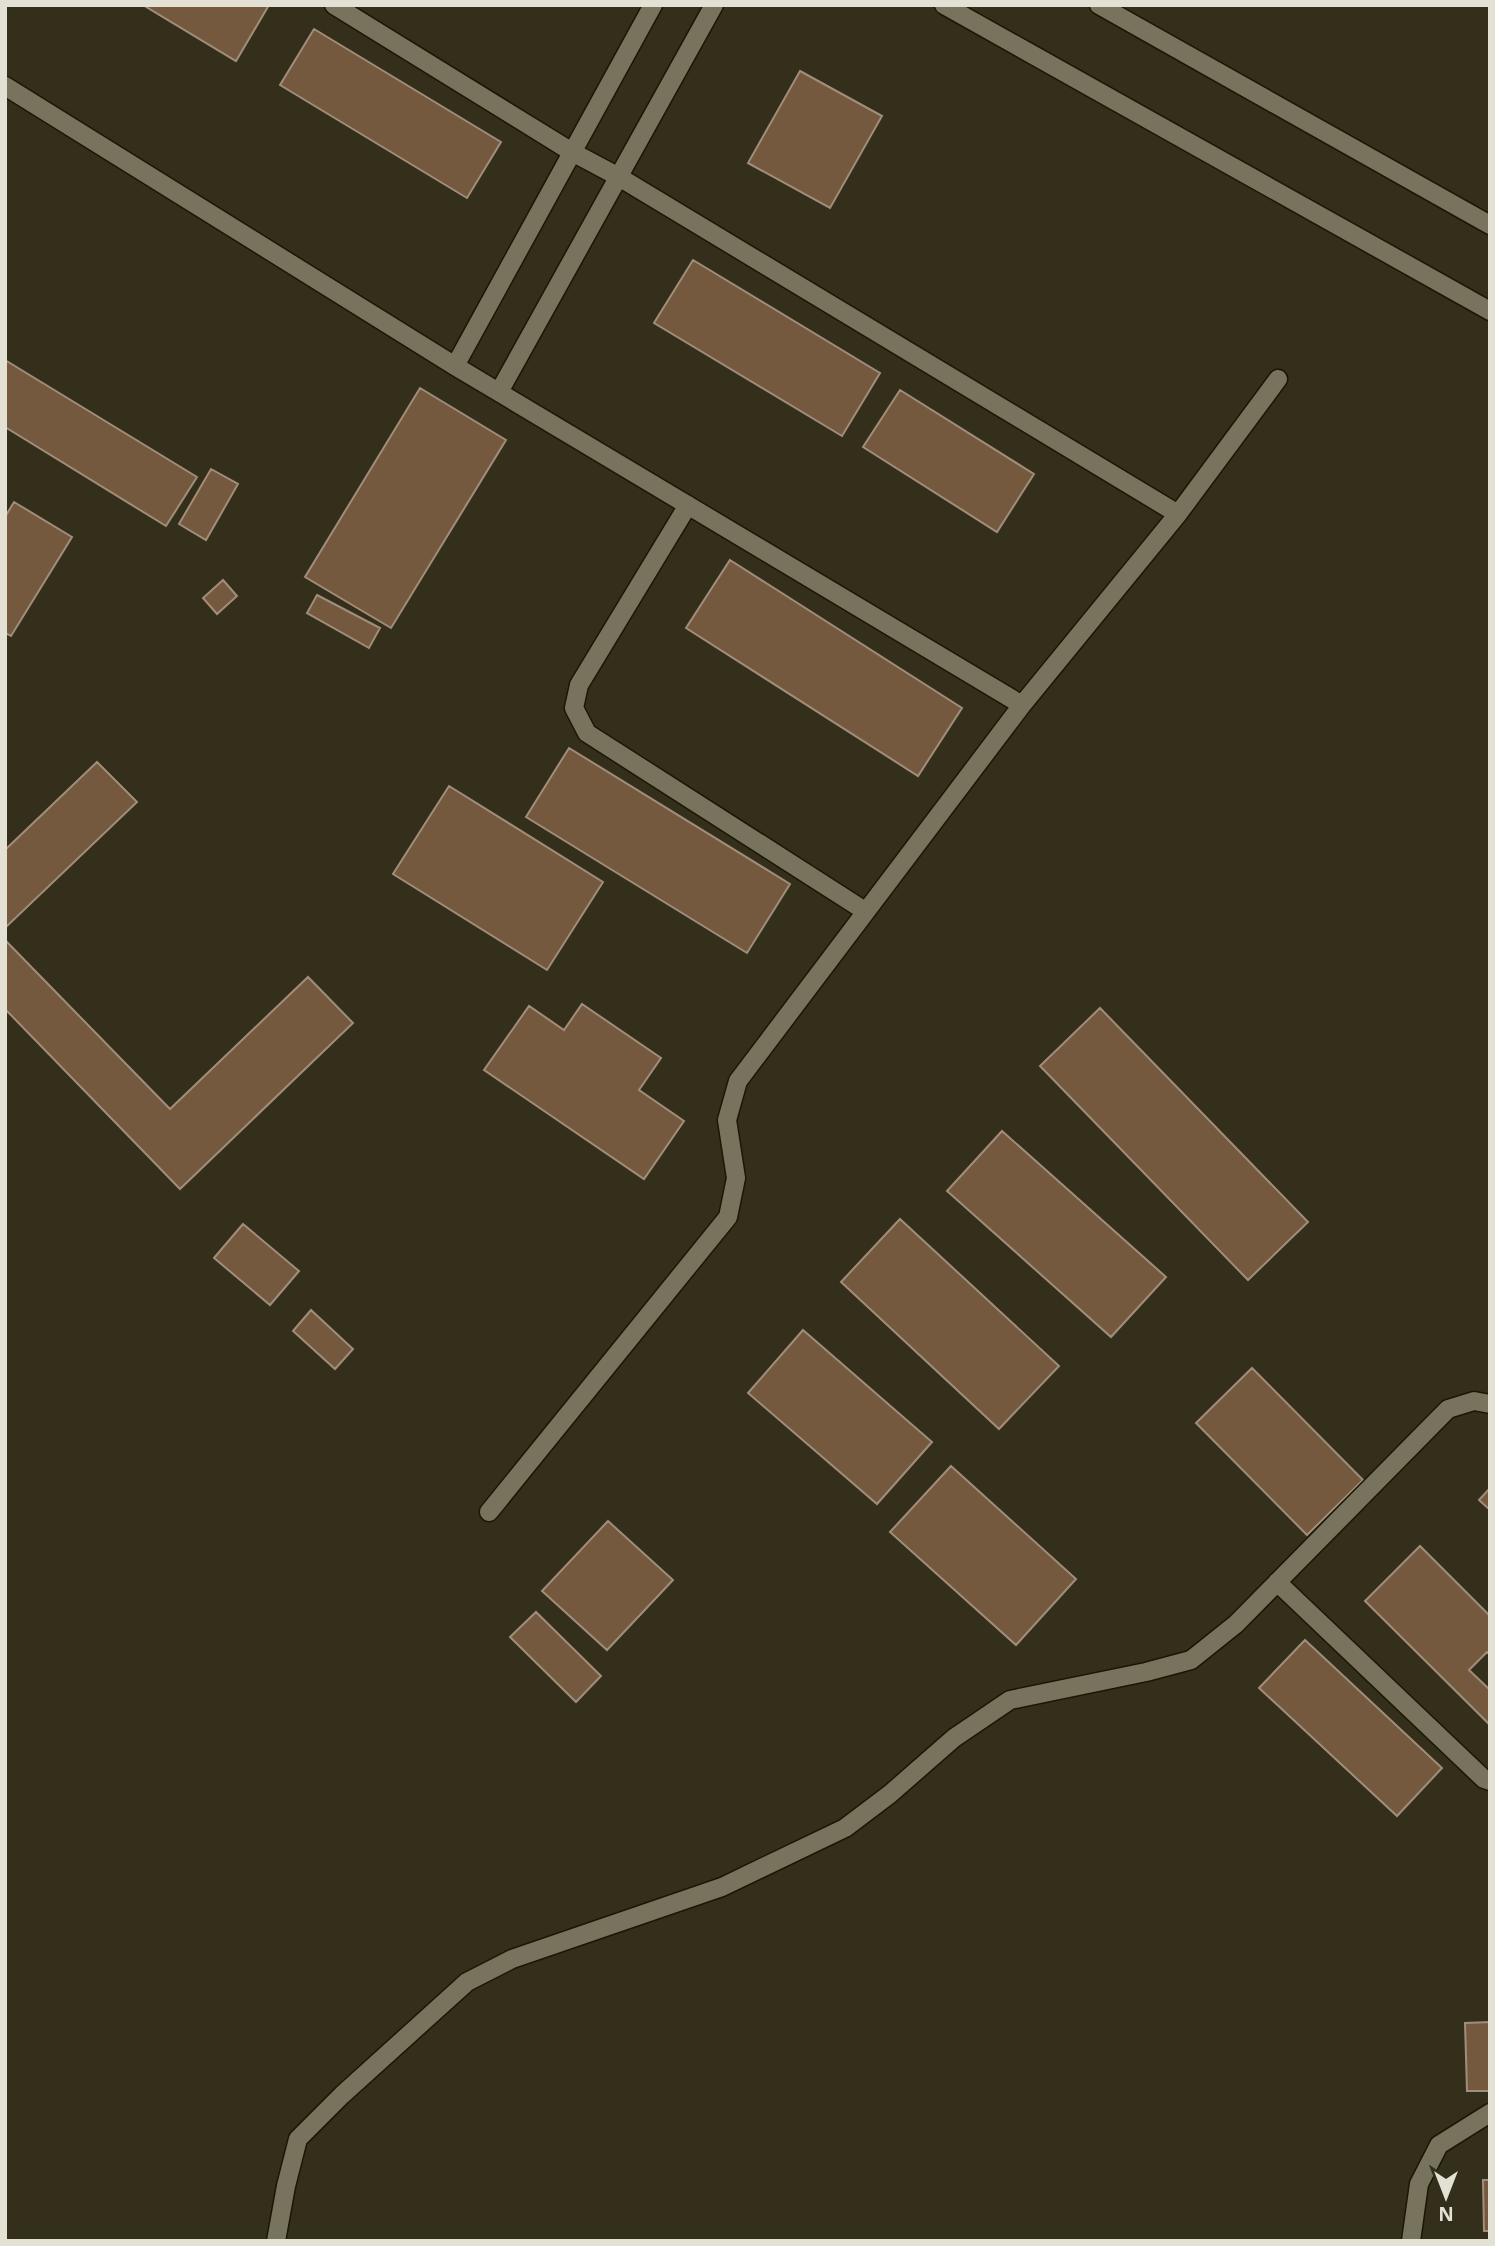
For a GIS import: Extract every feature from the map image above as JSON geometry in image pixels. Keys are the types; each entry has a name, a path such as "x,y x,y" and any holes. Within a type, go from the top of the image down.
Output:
{"street":[{"path":"334,5 572,152 619,177 1178,514"},
{"path":"454,366 653,5"},
{"path":"499,392 714,5"},
{"path":"944,5 1490,311"},
{"path":"1099,5 1490,225"},
{"path":"5,86 454,366 1021,705"},
{"path":"489,1512 728,1217 736,1178 727,1120 738,1080 1021,705 1178,514 1278,379"},
{"path":"688,505 579,685 574,708 587,733 865,911"},
{"path":"276,2241 298,2139 342,2095 467,1982 512,1959 722,1887 845,1828 890,1794 954,1738 1010,1700 1191,1660 1236,1625 1448,1409 1474,1401 1490,1404"},
{"path":"1277,1582 1484,1779 1490,1781"},
{"path":"1411,2241 1419,2184 1439,2145 1490,2113"}],"building":[{"path":"143,5 269,5 236,61"},
{"path":"314,29 501,142 467,198 280,85"},
{"path":"800,71 882,116 830,208 748,163"},
{"path":"693,260 880,373 842,436 654,323"},
{"path":"5,360 197,477 166,526 5,427"},
{"path":"420,388 506,440 391,628 305,577"},
{"path":"900,390 1034,474 997,532 863,447"},
{"path":"211,469 238,484 206,540 179,524"},
{"path":"14,502 72,537 11,636 5,633 5,517"},
{"path":"730,560 962,708 918,776 686,628"},
{"path":"223,580 237,596 217,614 203,598"},
{"path":"317,595 380,628 369,648 307,613"},
{"path":"569,748 790,884 747,953 526,817"},
{"path":"97,762 137,802 5,928 5,850"},
{"path":"449,786 603,882 547,970 393,874"},
{"path":"5,940 170,1109 308,977 353,1023 180,1189 5,1009"},
{"path":"582,1004 661,1058 639,1090 684,1121 644,1179 484,1070 529,1006 564,1030"},
{"path":"1100,1008 1308,1222 1248,1280 1040,1066"},
{"path":"1002,1131 1166,1277 1111,1337 947,1191"},
{"path":"900,1219 1059,1366 999,1429 841,1282"},
{"path":"243,1224 299,1271 270,1305 214,1258"},
{"path":"311,1310 353,1349 335,1369 293,1331"},
{"path":"803,1330 932,1442 877,1504 748,1393"},
{"path":"1252,1368 1363,1480 1307,1535 1196,1423"},
{"path":"951,1466 1076,1579 1016,1645 890,1532"},
{"path":"1490,1488 1490,1510 1479,1500"},
{"path":"608,1521 673,1580 607,1650 542,1591"},
{"path":"1420,1546 1490,1616 1490,1655 1487,1652 1469,1670 1490,1690 1490,1725 1365,1601"},
{"path":"536,1612 601,1676 576,1702 510,1637"},
{"path":"1305,1640 1442,1768 1397,1816 1259,1688"},
{"path":"1490,2022 1490,2091 1467,2091 1465,2023"},
{"path":"1483,2180 1490,2180 1490,2231 1484,2231"}]}
